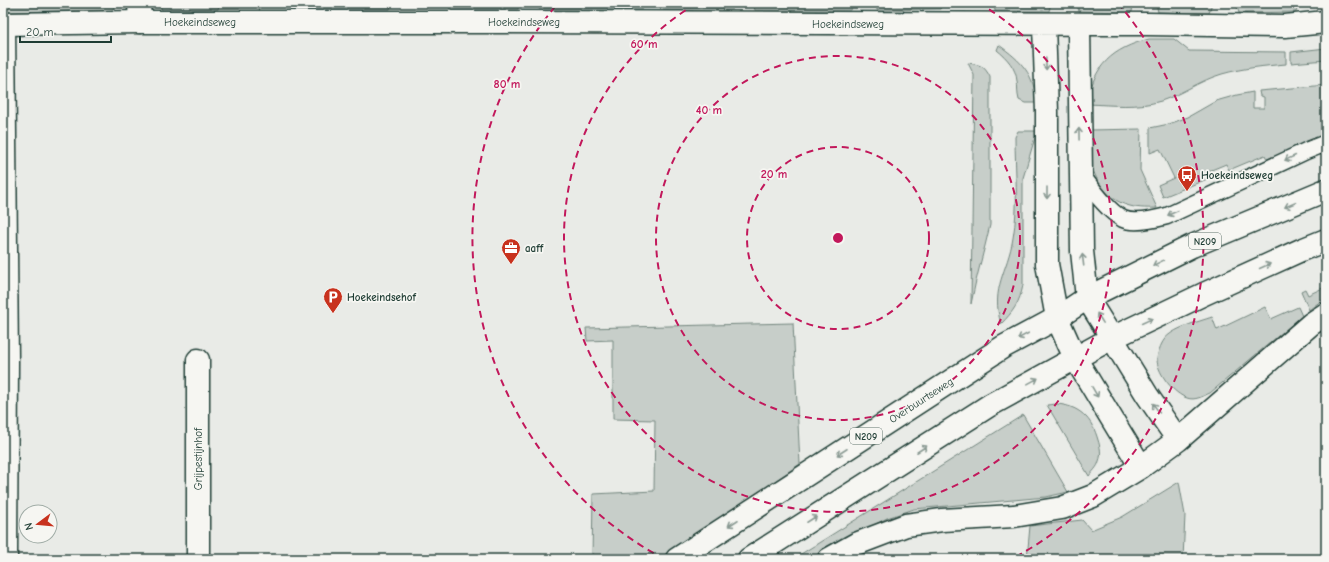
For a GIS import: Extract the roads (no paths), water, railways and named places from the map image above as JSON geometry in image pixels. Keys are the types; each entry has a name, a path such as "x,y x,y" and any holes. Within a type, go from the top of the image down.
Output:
{"street":[{"name":"Hoekeindseweg","path":"3,24 140,12 485,22 1285,26 1326,22"},
{"path":"3,24 7,362 6,559"},
{"path":"1044,25 1047,119 1047,264 1057,318 1075,358 1141,467"},
{"path":"1078,25 1082,251 1087,298 1147,395 1178,440"},
{"name":"N209","path":"1087,298 1192,246 1326,190"},
{"path":"749,559 990,405 1075,358 1112,338 1211,291 1326,240"},
{"name":"Overbuurtseweg","path":"678,559 1003,347 1057,318 1087,298"},
{"path":"829,559 856,544 906,525 942,520 1028,514 1062,508 1093,496 1141,467 1178,440 1311,324 1326,314"},
{"name":"Grijpestijnhof","path":"198,360 198,559"}],"lane":[{"path":"1080,173 1106,206 1124,219 1147,221 1167,216 1326,142"}],"place":[{"name":"Hoekeindseweg","path":"1187,192"},
{"name":"aaff","path":"511,265"},
{"name":"Hoekeindsehof","path":"333,314"}]}
